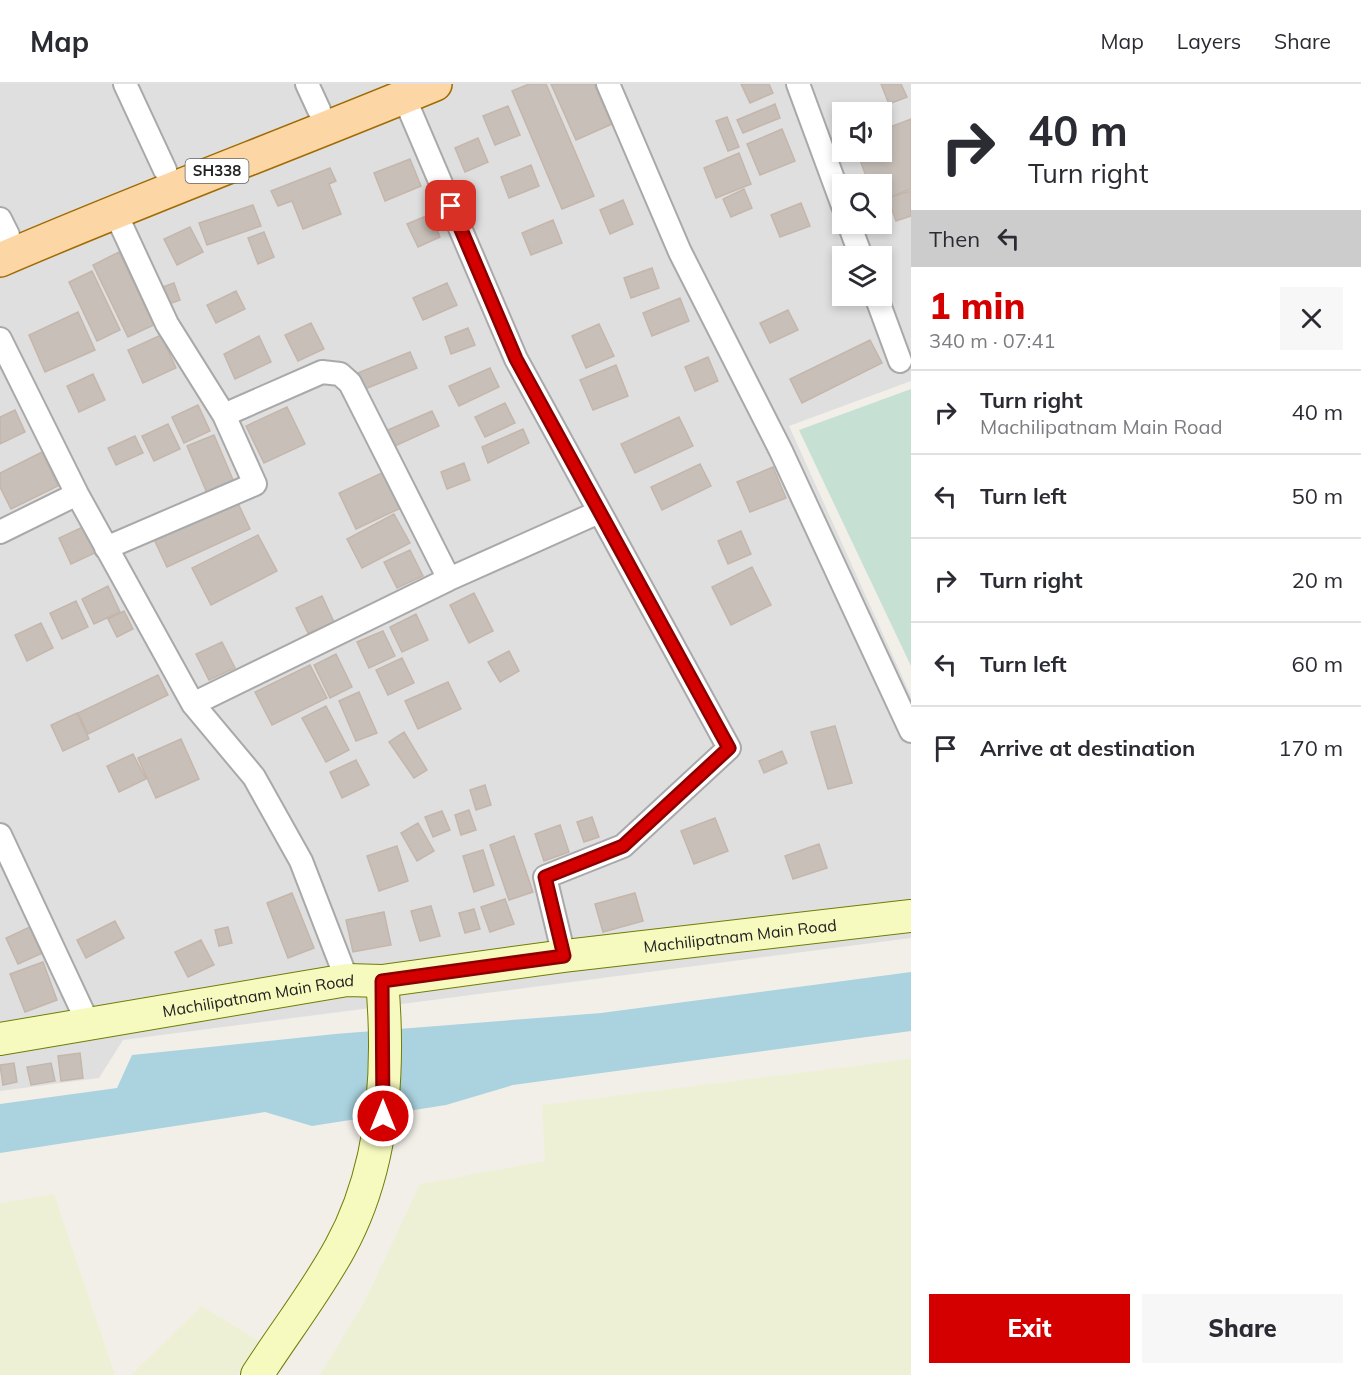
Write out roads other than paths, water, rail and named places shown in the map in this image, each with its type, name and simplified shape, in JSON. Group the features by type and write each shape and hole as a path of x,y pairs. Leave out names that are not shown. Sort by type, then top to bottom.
{"main road":[{"name":"SH338","path":"2,238 165,170 313,97 435,84"},
{"name":"SH338","path":"2,238 115,212 393,90"},
{"name":"Machilipatnam Main Road","path":"0,1039 347,980 383,992 564,956 911,916"},
{"path":"257,1375 341,1247 366,1184 383,1116 383,992"}],"street":[{"path":"125,84 165,170"},
{"path":"608,84 680,252 781,451 911,731"},
{"path":"798,84 832,176"},
{"path":"393,90 516,359 729,748 623,846 545,877 564,956"},
{"path":"106,548 255,484 224,415 167,324 115,212"},
{"path":"880,306 900,361"},
{"path":"0,339 76,494 193,704 254,777 302,861 347,980"},
{"path":"224,415 322,372 340,374 350,383 449,579"},
{"path":"0,532 76,494"},
{"path":"193,704 449,579 599,512"},
{"path":"0,836 88,1023"}],"water":[{"path":"911,972 911,1031 513,1085 446,1105 312,1126 265,1112 0,1153 0,1104 117,1088 132,1055 335,1034 601,1013"}]}
